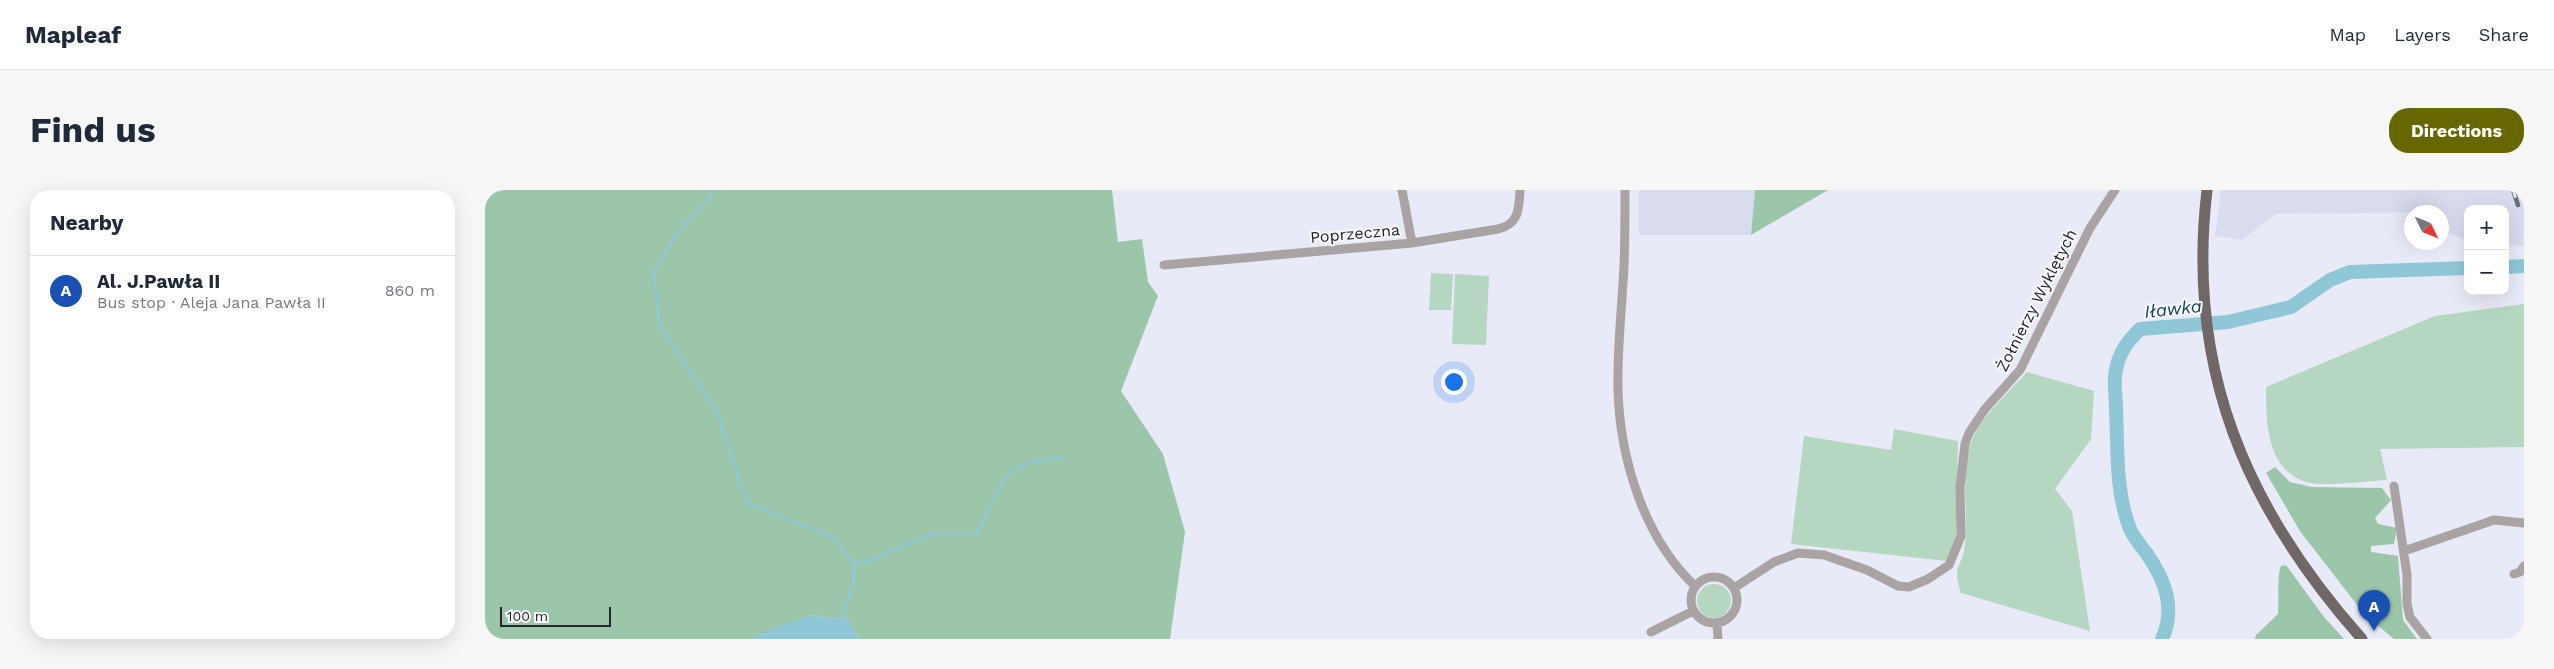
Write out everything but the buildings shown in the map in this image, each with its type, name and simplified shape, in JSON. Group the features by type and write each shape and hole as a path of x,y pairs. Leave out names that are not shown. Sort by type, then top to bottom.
{"main road":[{"path":"2207,190 2203,286 2211,360 2225,413 2245,467 2280,529 2344,619 2362,639"}],"street":[{"path":"1402,190 1412,242"},
{"name":"Poprzeczna","path":"1164,265 1412,242 1508,227 1517,217 1520,190"},
{"path":"1625,190 1624,265 1618,393 1626,452 1640,500 1658,538 1669,558 1695,586"},
{"name":"Żołnierzy Wyklętych","path":"1734,588 1774,562 1798,553 1824,555 1867,570 1898,586 1909,588 1928,579 1949,565 1961,536 1960,487 1965,444 1969,434 1985,409 2021,370 2090,228 2115,190"},
{"path":"2394,486 2404,551 2410,617 2427,639"},
{"path":"2404,551 2494,520 2524,523"},
{"path":"2514,574 2520,572 2524,566"},
{"path":"1714,576 1725,579 1734,588 1738,597 1737,608 1730,618 1717,623 1709,623 1699,618 1693,611 1691,598 1695,586 1703,580 1714,576"},
{"path":"1651,632 1693,611"},
{"path":"1717,623 1718,639"}],"shaded area":[{"path":"1639,190 1755,190 1751,235 1639,235"},
{"path":"2221,190 2524,190 2524,246 2509,245 2509,205 2464,205 2464,239 2449,233 2449,205 2404,205 2404,212 2276,214 2242,240 2215,236"}],"green space":[{"path":"485,190 1112,190 1118,242 1142,239 1148,282 1158,296 1121,391 1163,454 1185,532 1170,639 859,639 846,617 839,619 811,615 752,639 485,639"},
{"path":"1755,190 1828,190 1751,235"},
{"path":"1431,273 1453,274 1451,310 1429,310"},
{"path":"1455,274 1489,276 1486,345 1452,344"},
{"path":"2524,304 2524,447 2380,449 2387,480 2332,484 2303,481 2291,474 2275,454 2268,428 2266,387 2435,316"},
{"path":"2027,372 2094,391 2091,439 2055,489 2072,511 2090,631 1961,593 1958,584 1957,571 1965,545 1966,470 1972,441 1978,428 1989,413"},
{"path":"1894,429 1958,441 1956,543 1947,561 1791,544 1804,436 1891,450"},
{"path":"2275,467 2290,482 2312,487 2382,488 2391,500 2375,518 2378,524 2397,528 2394,544 2371,546 2371,552 2398,556 2403,620 2417,639 2394,639 2364,614 2300,531 2266,473"},
{"path":"2286,565 2324,617 2344,639 2255,639 2256,635 2278,614 2280,570 2281,566"},
{"path":"1714,584 1726,589 1731,601 1726,613 1714,618 1702,613 1697,601 1702,589"}],"water":[{"path":"811,615 839,619 846,617 859,639 751,639 759,634"}],"waterway":[{"path":"716,190 678,232 653,272 660,326 717,412 747,503 833,537 854,564"},
{"name":"Iławka","path":"2509,267 2524,266"},
{"name":"Iławka","path":"2162,639 2168,616 2167,595 2159,574 2130,529 2125,515 2120,485 2117,454 2115,379 2119,358 2132,338 2140,329 2228,322 2291,307 2330,280 2350,272 2464,268"},
{"path":"839,619 853,587 854,564 869,561 933,534 976,535 999,489 1010,473 1021,466 1033,462 1064,458"}],"railway":[{"path":"2513,190 2518,205"}],"place":[{"name":"Al. J.Pawła II","path":"2374,631"}]}
